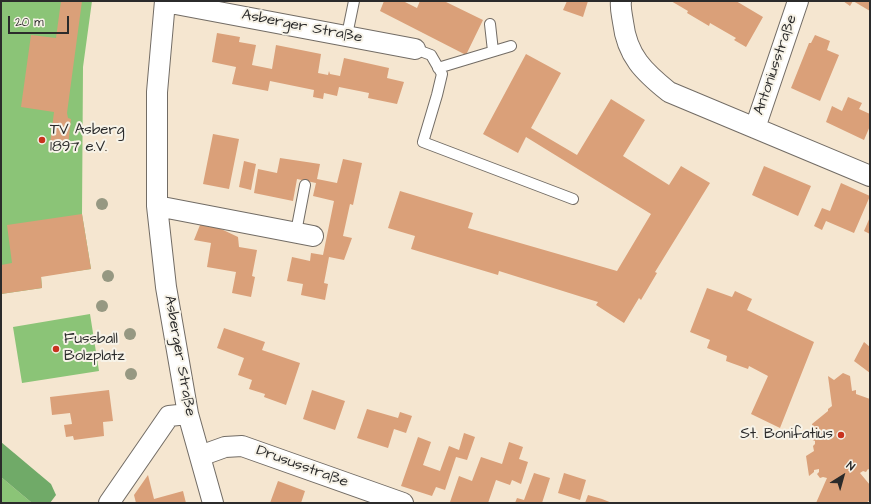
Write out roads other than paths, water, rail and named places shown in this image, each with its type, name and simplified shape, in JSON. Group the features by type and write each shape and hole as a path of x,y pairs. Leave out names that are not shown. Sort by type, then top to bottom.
{"street":[{"name":"Asberger Straße","path":"213,503 188,414 166,287 157,206 157,92 165,1 415,49"},
{"path":"621,1 624,35 633,57 649,76 669,92 870,176"},
{"name":"Antoniusstraße","path":"754,128 798,1"},
{"path":"157,206 305,234"},
{"path":"109,503 169,416 188,414"},
{"name":"Drususstraße","path":"200,456 225,448 242,446 403,503"}],"lane":[{"path":"347,35 354,1"},
{"path":"490,24 493,51"},
{"path":"438,68 511,46"},
{"path":"415,49 431,56 442,74 423,142 573,199"},
{"path":"305,185 305,234"}],"place":[{"name":"TV Asberg 1897 e.V.","path":"42,140"},
{"name":"Fussball Bolzplatz","path":"56,349"},
{"name":"St. Bonifatius","path":"841,435"}]}
